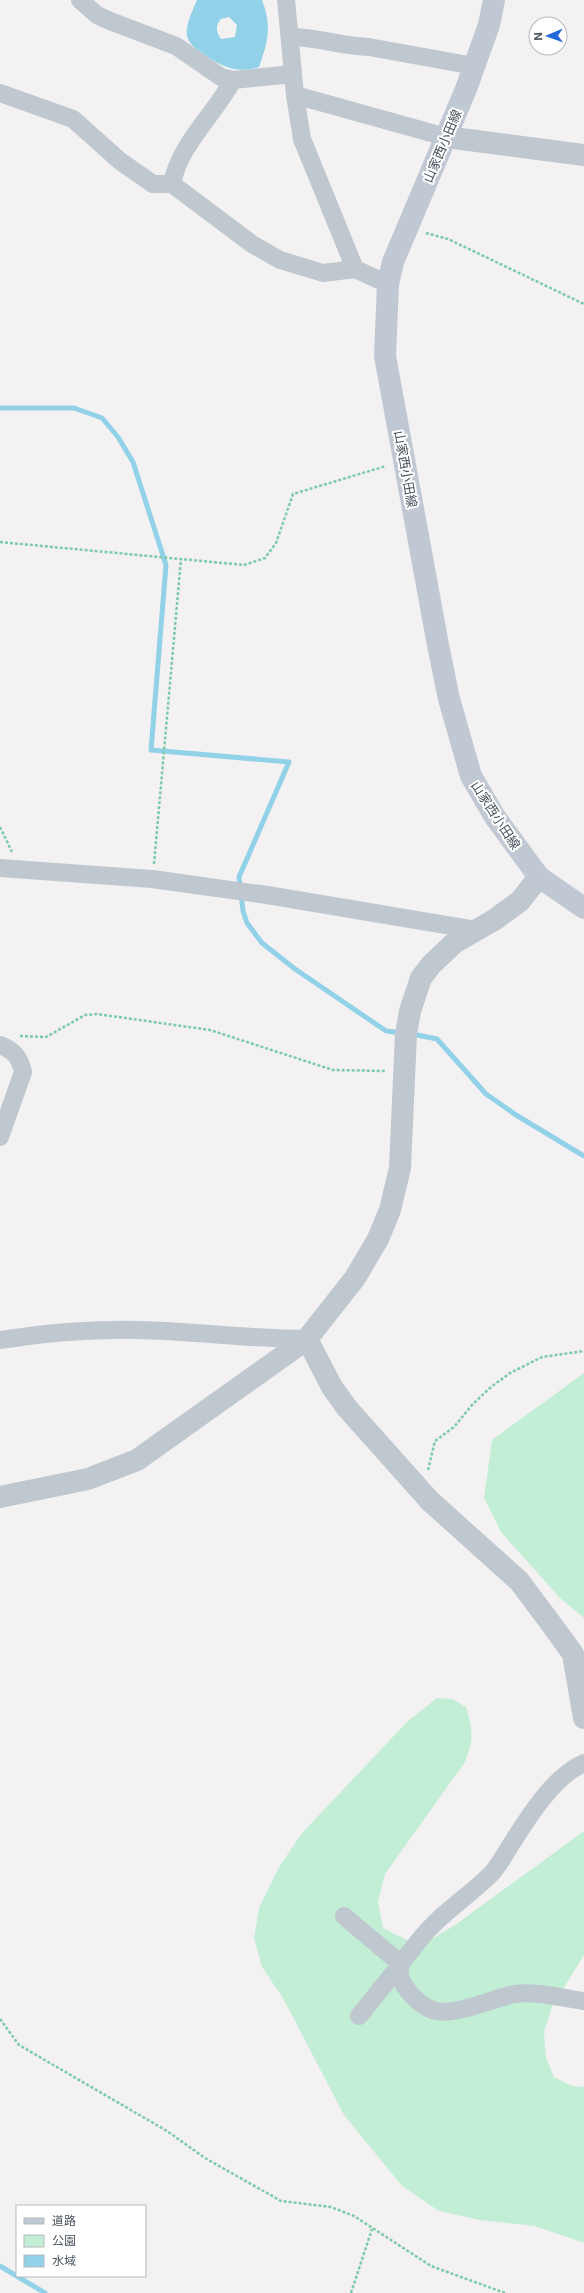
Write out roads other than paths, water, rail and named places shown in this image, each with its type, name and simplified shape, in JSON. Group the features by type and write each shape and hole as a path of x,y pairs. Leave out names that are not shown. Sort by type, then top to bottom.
{"main road":[{"name":"山家西小田線","path":"494,0 489,25 474,66 446,137 393,262 388,284 385,356 449,699 471,776 495,817 539,877 584,908"}],"street":[{"path":"80,0 97,15 122,27 176,46 221,77 232,80 293,74"},
{"path":"286,0 295,95 302,139 355,269"},
{"path":"290,37 308,37 474,66"},
{"path":"172,184 174,172 199,130 232,80"},
{"path":"0,93 73,119 120,161 153,184 172,184 252,244 280,260 323,273 355,269 388,284"},
{"path":"295,95 446,137 584,154"},
{"path":"7,868 152,880 267,895 476,930"},
{"path":"0,1497 88,1479 136,1460 307,1339 355,1278 378,1239 390,1210 400,1168 403,1068 410,1011 421,978 442,952 494,920 520,901 539,877"},
{"path":"0,1045 9,1048 16,1054 21,1062 23,1072 0,1137"},
{"path":"0,1340 90,1330 129,1330 274,1339 307,1339"},
{"path":"307,1339 332,1387 347,1408 422,1492 519,1581 573,1654 584,1718"},
{"path":"358,2016 401,1964 423,1934 440,1916 493,1872 533,1810 573,1768 584,1763"},
{"path":"344,1916 401,1964"},
{"path":"401,1964 400,1973 402,1983 418,2000 430,2009 440,2011 458,2009 516,1994 542,1994 584,2001"}],"water":[{"path":"197,0 262,0 267,18 268,34 265,50 259,67 243,70 221,65 192,46 187,36 188,22","holes":["229,17 237,25 235,37 221,39 217,29 221,19"]}],"waterway":[{"path":"0,408 74,408 102,418 118,437 133,462 166,565 151,750 289,762 239,877 243,911 247,923 262,943 295,969 386,1031 402,1033"},
{"path":"412,1034 437,1039 486,1094 516,1115 584,1156"},
{"path":"0,2266 16,2276"},
{"path":"18,2277 45,2293"}]}
